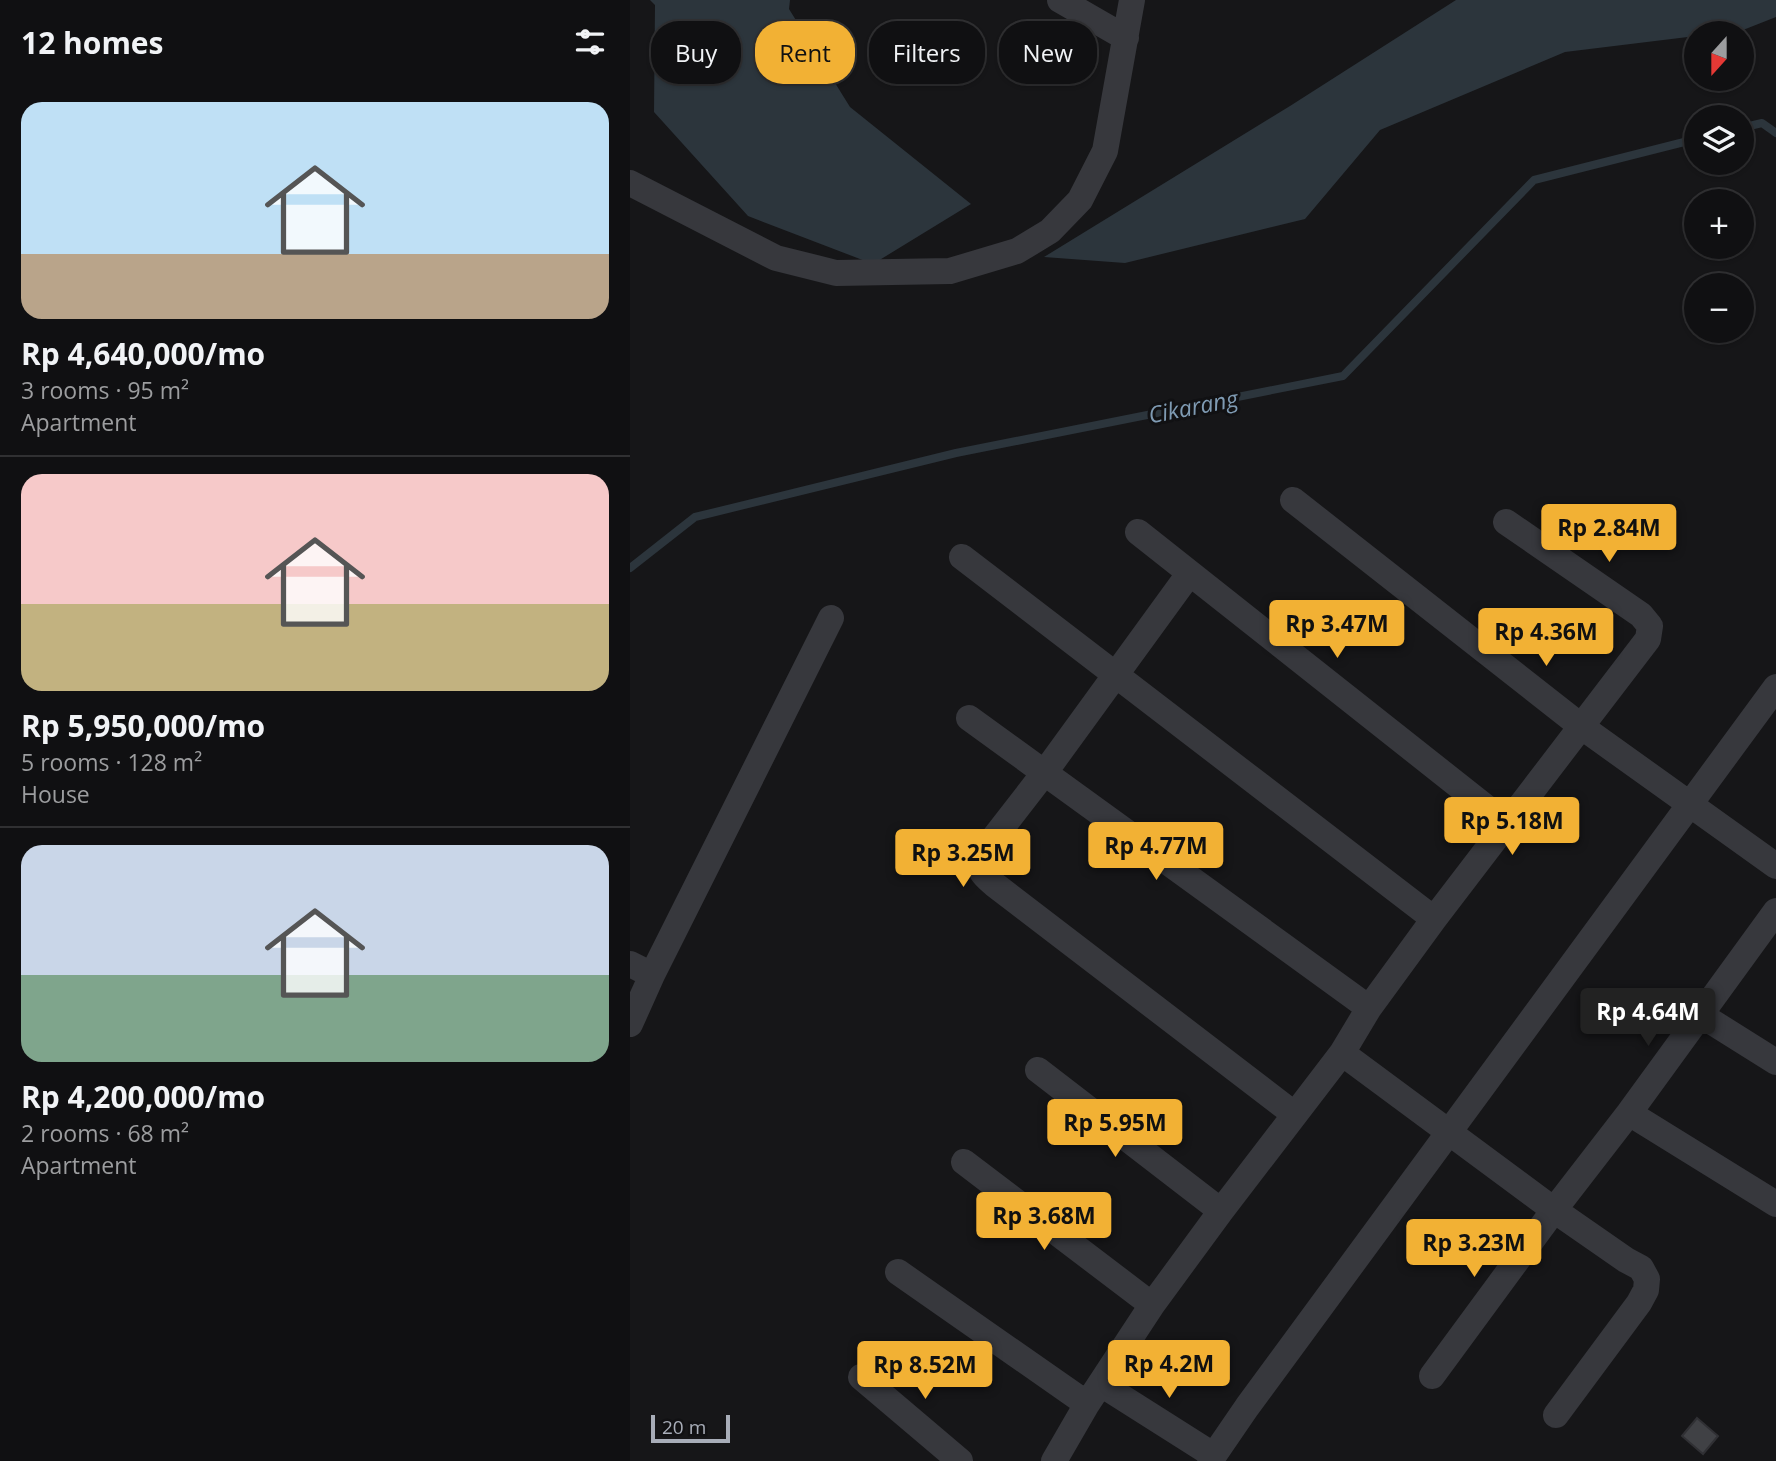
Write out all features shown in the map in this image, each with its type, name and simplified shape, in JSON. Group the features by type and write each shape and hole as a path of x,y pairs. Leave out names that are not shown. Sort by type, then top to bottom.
{"street":[{"path":"1060,0 1126,38"},
{"path":"630,184 776,258 835,273 950,271 1017,251 1050,231 1080,200 1105,151 1132,0"},
{"path":"1293,500 1582,727 1776,866"},
{"path":"1054,1461 1152,1305 1342,1053 1369,1008 1434,919 1648,639 1650,626 1641,615 1506,522"},
{"path":"1138,532 1507,824"},
{"path":"962,557 1434,919"},
{"path":"1189,573 983,853 979,864 981,874 1294,1114"},
{"path":"630,1024 641,970 831,618"},
{"path":"898,1272 1094,1394 1211,1458 1776,687"},
{"path":"969,718 1369,1008"},
{"path":"1432,1376 1774,917"},
{"path":"1701,1015 1776,1062"},
{"path":"1342,1053 1554,1210 1626,1260 1642,1268 1647,1279 1646,1290 1639,1303 1556,1415"},
{"path":"1038,1070 1221,1211"},
{"path":"1629,1113 1776,1204"},
{"path":"964,1162 1152,1305"},
{"path":"861,1377 960,1461"}],"shaded area":[{"path":"650,0 790,0 789,9 796,21 755,21 755,84 836,84 850,107 971,204 873,264 748,216 654,112 654,84 741,84 741,21 655,21 655,5"},
{"path":"1456,0 1776,0 1776,17 1754,26 1754,21 1684,21 1684,37 1565,52 1380,130 1305,219 1125,263 1044,257"}],"building":[{"path":"1697,1418 1718,1436 1703,1454 1682,1436"}],"waterway":[{"name":"Cikarang","path":"1754,125 1762,123 1776,133"},
{"name":"Cikarang","path":"630,568 695,517 956,453 1343,376 1534,180 1684,142"}]}
